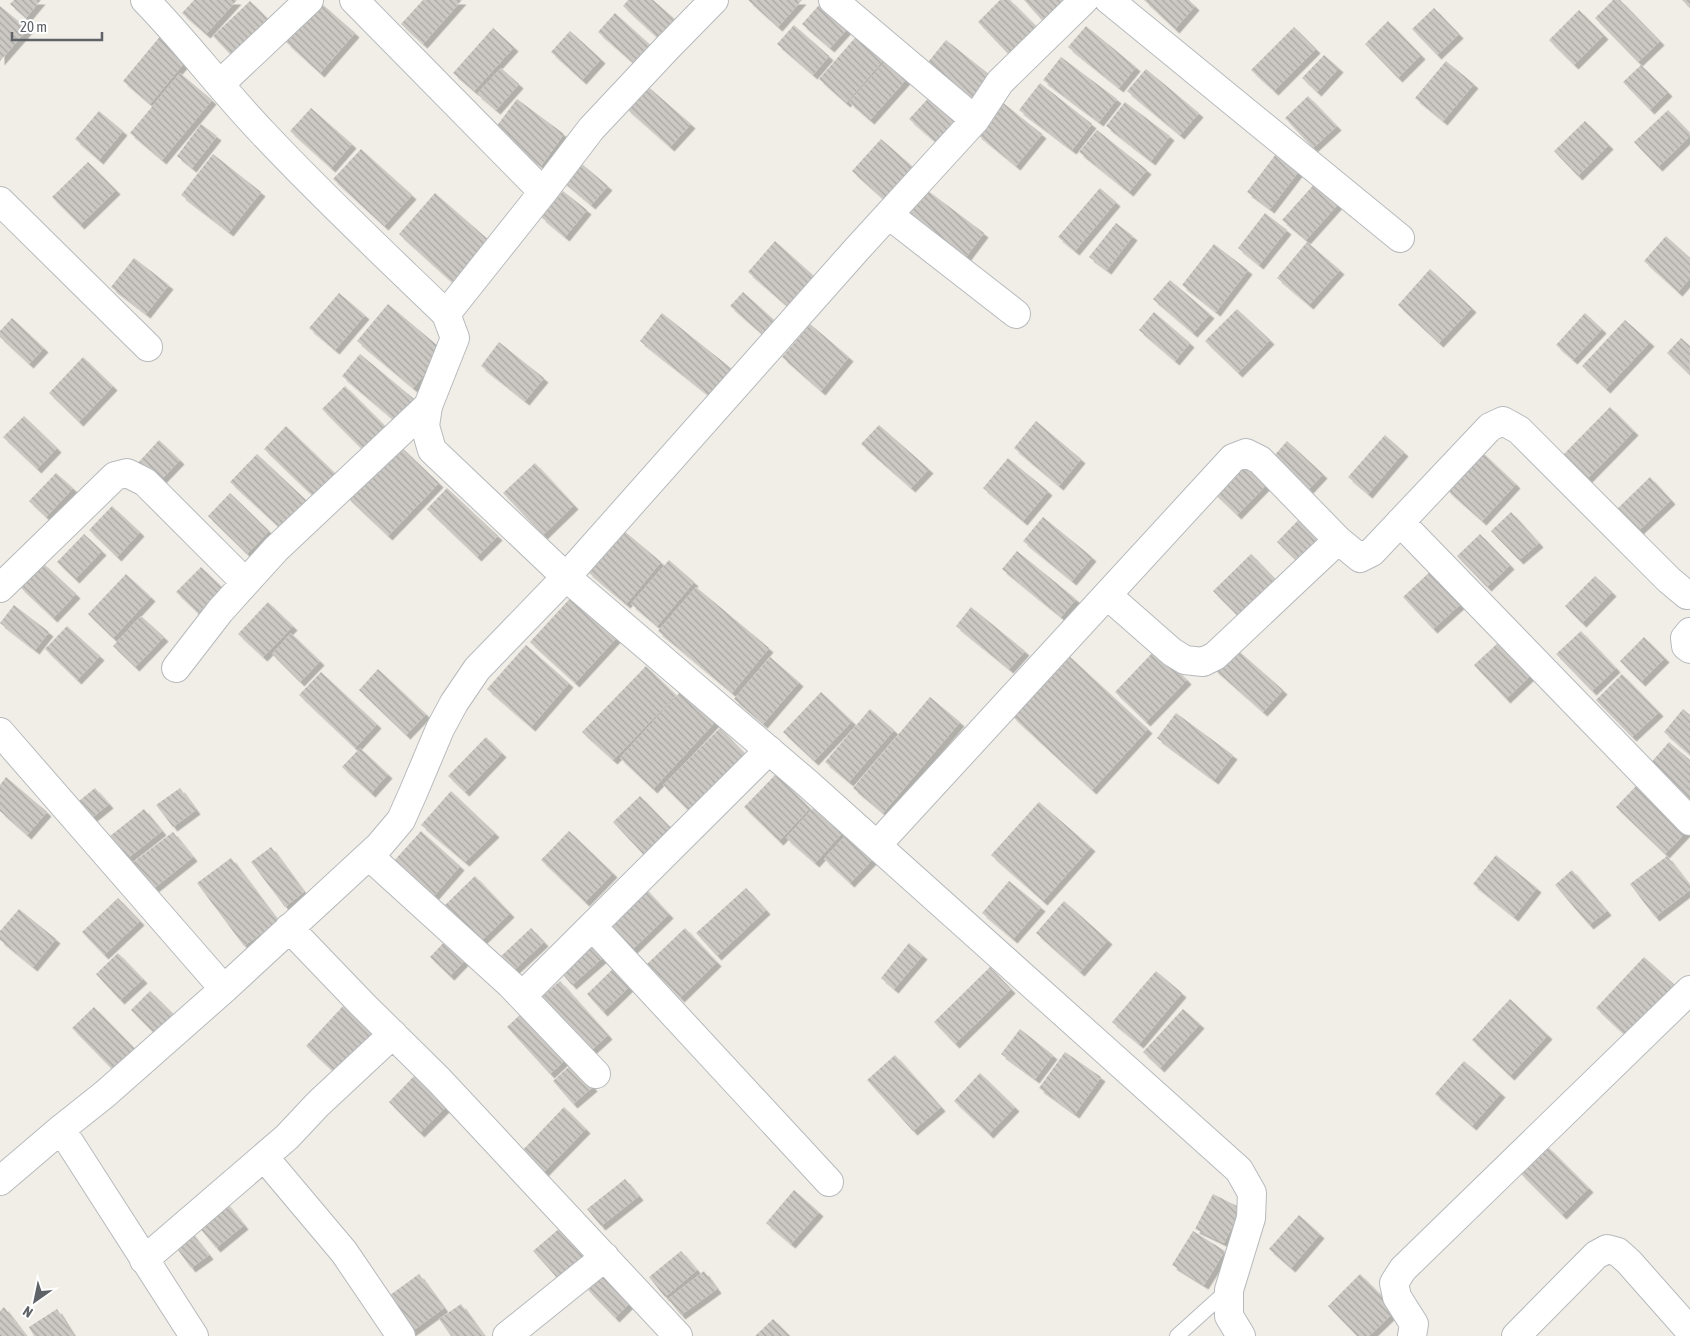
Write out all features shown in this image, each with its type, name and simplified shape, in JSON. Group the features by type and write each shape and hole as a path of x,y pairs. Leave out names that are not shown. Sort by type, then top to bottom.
{"street":[{"path":"144,0 170,26 261,131 305,177 446,314 455,338 428,406 425,426 432,450 566,576 877,845 1239,1170 1252,1193 1251,1218 1229,1290 1229,1316 1241,1336"},
{"path":"220,84 309,0"},
{"path":"354,0 543,192"},
{"path":"446,314 598,122 714,0"},
{"path":"833,0 975,120"},
{"path":"0,1181 105,1094 224,989 379,846 401,820 440,729 454,703 477,669 566,576 975,120 1000,82 1084,0"},
{"path":"1109,0 1400,238"},
{"path":"0,201 148,347"},
{"path":"889,215 1016,314"},
{"path":"176,668 245,582 276,549 428,406"},
{"path":"877,845 1233,458 1246,453 1260,460 1338,540 1360,558 1372,552 1490,427 1503,421 1519,430 1669,580 1689,595"},
{"path":"0,588 115,476 127,473 144,482 245,582"},
{"path":"1400,522 1690,821"},
{"path":"1107,595 1172,652 1185,660 1203,662 1215,656 1338,540"},
{"path":"1690,632 1685,638 1686,646 1690,649"},
{"path":"0,732 224,989"},
{"path":"522,996 769,750"},
{"path":"368,856 522,996 596,1074"},
{"path":"592,926 829,1182"},
{"path":"289,928 439,1080 678,1336"},
{"path":"1417,1332 1398,1297 1394,1283 1402,1269 1690,990"},
{"path":"144,1260 264,1157 393,1034"},
{"path":"61,1129 194,1336"},
{"path":"264,1157 344,1252 401,1336"},
{"path":"1516,1336 1596,1255 1607,1249 1618,1252 1629,1262 1688,1325"},
{"path":"507,1336 604,1257"}],"lane":[{"path":"1177,1336 1229,1290"}],"building":[{"path":"14,0 41,0 26,18 10,4"},
{"path":"194,0 237,0 206,34 182,13"},
{"path":"423,0 462,0 423,44 401,24"},
{"path":"628,0 653,0 677,21 660,40 623,6"},
{"path":"748,0 802,0 778,27"},
{"path":"1000,0 1010,0 1041,31 1013,59 978,22"},
{"path":"1024,0 1068,0 1049,28"},
{"path":"1144,0 1189,0 1195,6 1175,29"},
{"path":"1613,0 1620,0 1660,41 1638,62 1595,18"},
{"path":"1682,0 1690,0 1690,8"},
{"path":"250,1 272,23 235,59 213,36"},
{"path":"321,3 355,33 320,73 286,42"},
{"path":"820,4 848,28 830,48 802,24"},
{"path":"0,6 28,29 0,61"},
{"path":"1434,8 1459,34 1437,55 1412,29"},
{"path":"1579,10 1604,35 1574,65 1549,40"},
{"path":"615,13 656,50 639,68 598,32"},
{"path":"1388,21 1421,55 1398,78 1365,44"},
{"path":"794,25 829,56 813,75 777,44"},
{"path":"1086,26 1136,67 1119,88 1068,47"},
{"path":"1294,27 1316,49 1274,91 1251,70"},
{"path":"493,28 514,47 474,91 453,73"},
{"path":"570,31 601,59 582,80 551,52"},
{"path":"860,32 887,56 846,103 819,79"},
{"path":"162,34 189,57 150,104 123,81"},
{"path":"946,40 995,79 969,111 920,72"},
{"path":"891,55 912,73 870,120 849,102"},
{"path":"1324,55 1339,68 1317,92 1302,78"},
{"path":"1061,57 1117,99 1099,122 1043,80"},
{"path":"1446,61 1474,84 1443,121 1415,98"},
{"path":"1641,65 1668,92 1650,110 1623,82"},
{"path":"501,68 519,84 496,110 477,94"},
{"path":"1146,69 1199,113 1180,135 1127,91"},
{"path":"180,73 212,100 162,160 130,133"},
{"path":"1040,83 1092,124 1072,150 1019,110"},
{"path":"646,85 691,124 670,147 626,108"},
{"path":"935,91 964,117 939,145 909,119"},
{"path":"1308,96 1337,126 1313,148 1285,118"},
{"path":"517,99 564,134 541,166 493,131"},
{"path":"1002,102 1042,134 1016,166 977,134"},
{"path":"1125,102 1170,136 1151,161 1106,126"},
{"path":"311,108 352,144 331,168 290,131"},
{"path":"1668,110 1690,133 1690,136 1658,167 1634,142"},
{"path":"99,111 123,131 99,160 75,139"},
{"path":"1585,121 1609,145 1578,176 1554,151"},
{"path":"201,124 217,136 192,168 177,156"},
{"path":"1097,130 1147,170 1129,192 1079,152"},
{"path":"881,139 920,173 891,206 852,171"},
{"path":"361,149 412,195 384,226 333,179"},
{"path":"213,154 261,192 229,232 181,195"},
{"path":"1276,154 1299,171 1270,209 1247,192"},
{"path":"576,159 608,186 591,205 559,178"},
{"path":"88,162 116,190 80,225 52,197"},
{"path":"1317,181 1340,202 1306,240 1282,220"},
{"path":"1100,188 1116,202 1075,251 1058,237"},
{"path":"927,190 984,233 966,257 909,214"},
{"path":"563,191 587,210 565,237 541,217"},
{"path":"435,193 491,242 454,284 399,234"},
{"path":"1265,213 1287,230 1259,265 1238,248"},
{"path":"1116,223 1133,236 1107,270 1089,257"},
{"path":"1666,236 1690,258 1690,278 1678,292 1644,261"},
{"path":"775,241 815,277 788,307 748,272"},
{"path":"1307,242 1340,270 1309,305 1277,278"},
{"path":"1214,244 1248,270 1216,312 1182,285"},
{"path":"134,258 169,285 146,314 111,287"},
{"path":"1430,269 1472,308 1439,343 1398,305"},
{"path":"1170,280 1210,314 1193,333 1153,299"},
{"path":"743,292 781,326 769,340 730,306"},
{"path":"339,293 365,315 335,350 309,328"},
{"path":"388,304 444,351 413,388 357,341"},
{"path":"1237,309 1270,340 1238,373 1205,341"},
{"path":"1154,312 1190,343 1175,361 1139,330"},
{"path":"662,313 737,373 716,401 640,341"},
{"path":"1585,313 1602,329 1573,360 1556,345"},
{"path":"12,318 44,348 29,364 0,337 0,331"},
{"path":"1625,320 1650,342 1606,389 1582,366"},
{"path":"810,324 849,357 821,391 782,357"},
{"path":"1681,338 1690,346 1689,374 1667,353"},
{"path":"499,342 544,378 525,401 481,366"},
{"path":"360,354 419,403 401,426 342,376"},
{"path":"83,357 113,386 79,422 49,393"},
{"path":"345,386 392,433 369,456 322,409"},
{"path":"1610,407 1634,431 1586,480 1562,456"},
{"path":"24,416 57,448 37,469 3,437"},
{"path":"1036,421 1081,459 1059,486 1014,448"},
{"path":"879,425 929,469 911,488 861,444"},
{"path":"286,426 340,478 318,501 264,449"},
{"path":"1385,435 1404,452 1368,494 1348,477"},
{"path":"159,440 180,460 156,485 136,465"},
{"path":"1287,441 1323,474 1309,489 1273,457"},
{"path":"398,444 439,483 388,536 347,497"},
{"path":"1481,451 1516,484 1482,521 1446,489"},
{"path":"257,454 307,501 281,529 230,482"},
{"path":"1244,456 1270,481 1237,515 1212,491"},
{"path":"1008,458 1048,491 1023,521 983,488"},
{"path":"535,463 574,505 543,535 503,493"},
{"path":"56,473 73,488 46,517 29,501"},
{"path":"1650,477 1671,500 1638,531 1617,509"},
{"path":"447,488 498,536 477,557 427,509"},
{"path":"230,493 269,531 247,554 208,516"},
{"path":"112,506 140,532 117,557 89,530"},
{"path":"1511,512 1539,543 1519,560 1491,531"},
{"path":"1305,513 1333,539 1305,569 1277,542"},
{"path":"1043,517 1092,557 1072,581 1023,541"},
{"path":"623,530 661,562 626,604 588,572"},
{"path":"84,534 102,551 75,579 57,562"},
{"path":"1480,534 1510,565 1487,587 1457,556"},
{"path":"1017,551 1076,599 1061,617 1002,569"},
{"path":"1251,554 1284,588 1246,624 1213,591"},
{"path":"669,560 694,582 657,626 631,604"},
{"path":"43,563 76,594 53,618 20,587"},
{"path":"201,567 222,587 198,613 176,592"},
{"path":"1434,568 1464,601 1433,629 1403,597"},
{"path":"126,574 151,597 113,638 88,614"},
{"path":"1595,576 1612,592 1582,623 1565,606"},
{"path":"696,587 769,648 732,693 658,631"},
{"path":"576,592 621,633 575,683 530,642"},
{"path":"268,602 293,626 263,657 238,634"},
{"path":"14,605 49,632 35,650 0,623"},
{"path":"971,607 1025,651 1009,669 956,626"},
{"path":"141,616 164,637 135,667 113,646"},
{"path":"67,626 100,656 77,680 45,649"},
{"path":"1581,631 1616,668 1592,691 1556,654"},
{"path":"291,633 320,661 300,682 272,654"},
{"path":"1644,637 1665,658 1641,682 1620,661"},
{"path":"1501,640 1533,673 1506,699 1474,665"},
{"path":"526,645 569,683 531,727 487,689"},
{"path":"1233,646 1283,690 1263,712 1213,668"},
{"path":"1156,649 1187,680 1146,722 1115,692"},
{"path":"1068,655 1148,729 1092,790 1012,716"},
{"path":"770,657 799,682 763,724 734,699"},
{"path":"646,666 676,695 613,760 582,732"},
{"path":"378,669 426,714 406,735 359,690"},
{"path":"321,672 377,724 355,748 299,695"},
{"path":"1622,674 1659,712 1632,737 1596,700"},
{"path":"681,691 715,722 653,789 620,758"},
{"path":"821,692 852,721 814,761 783,732"},
{"path":"930,697 960,722 883,813 853,788"},
{"path":"870,709 894,730 849,782 825,762"},
{"path":"1683,709 1690,715 1690,755 1664,732"},
{"path":"1176,713 1233,755 1214,780 1157,738"},
{"path":"720,728 754,763 697,819 663,785"},
{"path":"486,737 502,753 465,792 448,776"},
{"path":"1669,742 1690,760 1690,802 1648,766"},
{"path":"360,748 388,774 371,793 342,767"},
{"path":"776,774 810,808 779,841 744,807"},
{"path":"6,777 47,812 27,835 0,811 0,785"},
{"path":"1637,785 1686,832 1665,854 1616,807"},
{"path":"95,788 109,804 88,821 74,805"},
{"path":"180,788 196,810 173,827 156,805"},
{"path":"451,791 495,833 465,862 421,825"},
{"path":"640,796 672,829 644,855 613,822"},
{"path":"1039,802 1091,847 1043,901 991,855"},
{"path":"815,806 843,832 815,863 786,838"},
{"path":"144,809 162,831 123,862 105,840"},
{"path":"421,831 460,866 433,897 393,862"},
{"path":"569,831 613,873 585,902 541,860"},
{"path":"173,832 193,857 148,893 127,867"},
{"path":"846,835 873,859 850,883 824,859"},
{"path":"271,847 304,892 285,907 251,862"},
{"path":"1496,855 1537,888 1514,917 1473,884"},
{"path":"1667,856 1690,886 1690,890 1655,917 1630,884"},
{"path":"231,858 278,921 244,946 197,883"},
{"path":"1572,870 1607,911 1589,925 1555,885"},
{"path":"475,876 510,913 481,941 445,905"},
{"path":"1009,881 1041,907 1013,939 982,913"},
{"path":"642,885 669,914 632,950 604,922"},
{"path":"746,888 766,910 717,956 696,933"},
{"path":"118,898 140,921 104,955 82,932"},
{"path":"1064,901 1108,940 1080,972 1036,933"},
{"path":"19,909 56,939 33,967 0,940 0,931"},
{"path":"531,928 544,942 512,972 499,958"},
{"path":"685,928 717,962 680,998 647,964"},
{"path":"450,936 470,955 450,976 430,957"},
{"path":"592,938 606,955 572,985 557,968"},
{"path":"909,943 923,955 894,989 881,978"},
{"path":"118,953 143,979 120,1000 96,974"},
{"path":"1644,957 1677,987 1629,1039 1596,1008"},
{"path":"616,966 633,983 603,1012 587,994"},
{"path":"990,967 1011,989 955,1044 934,1022"},
{"path":"1156,971 1182,993 1139,1044 1112,1022"},
{"path":"560,981 608,1035 585,1056 536,1002"},
{"path":"150,991 178,1019 159,1038 131,1010"},
{"path":"1510,999 1548,1035 1510,1076 1472,1040"},
{"path":"343,1006 373,1034 336,1074 306,1046"},
{"path":"94,1007 135,1049 113,1070 72,1028"},
{"path":"1183,1009 1200,1024 1160,1068 1143,1052"},
{"path":"524,1011 567,1058 550,1074 507,1027"},
{"path":"1020,1029 1053,1055 1035,1079 1001,1054"},
{"path":"1065,1052 1101,1077 1075,1114 1039,1088"},
{"path":"895,1055 941,1107 913,1131 867,1080"},
{"path":"1464,1061 1501,1093 1472,1126 1435,1094"},
{"path":"573,1063 593,1087 573,1104 553,1081"},
{"path":"980,1073 1015,1107 989,1134 954,1101"},
{"path":"416,1074 448,1105 420,1133 389,1102"},
{"path":"564,1107 586,1129 542,1174 520,1153"},
{"path":"1548,1147 1589,1188 1562,1215 1521,1174"},
{"path":"625,1179 639,1196 601,1226 587,1209"},
{"path":"794,1190 819,1212 791,1244 766,1223"},
{"path":"1213,1194 1241,1208 1224,1243 1195,1229"},
{"path":"223,1199 244,1225 216,1248 195,1222"},
{"path":"1299,1215 1320,1234 1291,1268 1269,1249"},
{"path":"567,1222 593,1252 560,1281 533,1251"},
{"path":"190,1231 209,1255 191,1268 173,1243"},
{"path":"1193,1231 1225,1251 1204,1285 1172,1265"},
{"path":"681,1251 697,1270 665,1297 649,1277"},
{"path":"607,1271 634,1299 615,1318 588,1290"},
{"path":"704,1271 717,1289 681,1315 668,1299"},
{"path":"419,1274 444,1308 411,1332 386,1298"},
{"path":"1360,1274 1396,1310 1369,1336 1357,1336 1328,1306"},
{"path":"461,1304 484,1336 451,1336 439,1319"},
{"path":"4,1307 26,1336 0,1336 0,1311"},
{"path":"57,1309 74,1336 34,1336 29,1327"},
{"path":"773,1319 790,1336 755,1336"}]}
